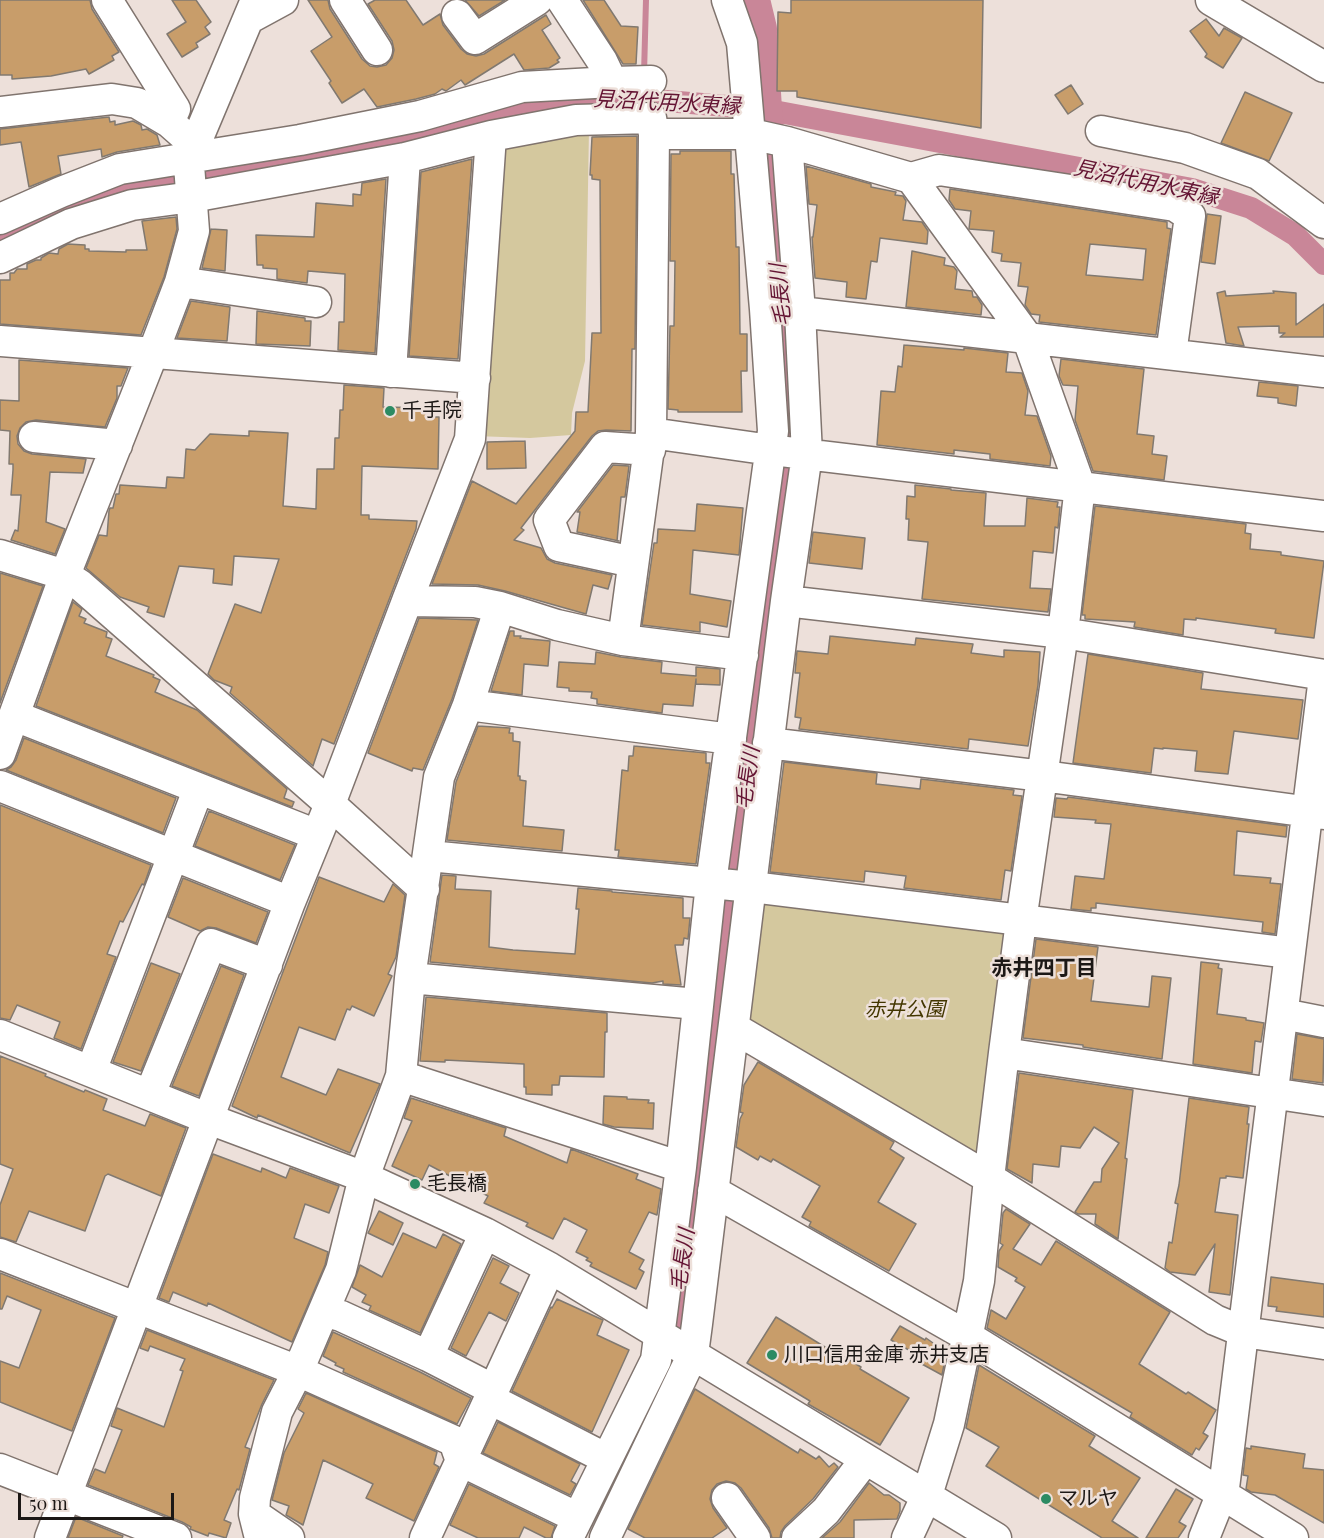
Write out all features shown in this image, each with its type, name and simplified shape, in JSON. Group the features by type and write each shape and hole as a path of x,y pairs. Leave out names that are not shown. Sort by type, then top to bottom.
{"street":[{"path":"107,0 175,109 169,122"},
{"path":"0,754 65,575 180,282 194,231 191,156 252,9 283,0"},
{"path":"345,0 376,50"},
{"path":"457,15 475,39 537,0"},
{"path":"562,0 602,61 612,82"},
{"path":"676,1345 681,1167 697,1004 711,883 773,431 766,320 742,43 727,0"},
{"path":"1211,0 1324,67"},
{"path":"0,219 120,169 300,140 420,117 522,87 651,81"},
{"path":"0,112 112,99 137,103 169,122 191,156"},
{"path":"0,258 71,224 132,205 192,197 405,158 491,135 576,120 651,118 654,134 650,441 623,640"},
{"path":"1101,131 1185,148 1258,174 1324,223"},
{"path":"654,134 750,134 787,142 911,178 939,170 1175,206 1190,216 1171,354"},
{"path":"50,1538 290,902 470,439 491,135"},
{"path":"605,1538 676,1345 713,1191 786,601 807,454 800,312 787,142"},
{"path":"391,372 405,158"},
{"path":"907,1538 927,1495 949,1424 979,1281 1004,1053 1063,633 1080,486 1027,337 911,178"},
{"path":"180,282 316,302"},
{"path":"800,312 1324,372"},
{"path":"0,341 475,378"},
{"path":"34,436 117,444"},
{"path":"633,562 560,546 549,520 604,447 650,441 807,454 1324,516"},
{"path":"0,555 65,575 80,585 424,889"},
{"path":"407,601 475,602 500,607 557,625 623,640 743,655"},
{"path":"786,601 1063,633 1324,676 1316,813 1290,953 1222,1493 1204,1538"},
{"path":"289,1538 257,1526 255,1497 277,1412 298,1371 341,1270 364,1177 401,1076 410,978 439,777 468,705 500,607"},
{"path":"468,705 731,739"},
{"path":"15,716 317,835"},
{"path":"768,744 1043,776 1316,813"},
{"path":"0,786 290,902"},
{"path":"91,1071 198,789"},
{"path":"429,856 752,887 1290,953"},
{"path":"150,1094 211,944 267,965"},
{"path":"410,978 697,1004"},
{"path":"1282,1014 1324,1022"},
{"path":"734,1028 989,1178 1215,1320 1244,1332 1324,1344"},
{"path":"0,1035 209,1119 364,1177 485,1233 550,1268 996,1538"},
{"path":"1004,1053 1324,1101"},
{"path":"401,1076 681,1167"},
{"path":"713,1191 968,1336 1293,1538"},
{"path":"428,1356 485,1233"},
{"path":"0,1254 298,1371 454,1442 461,1461 573,1528 656,1360 676,1345"},
{"path":"430,1536 461,1461 550,1268"},
{"path":"324,1311 341,1316 428,1356 607,1459"},
{"path":"797,1538 828,1524 865,1460"},
{"path":"0,1469 176,1538"},
{"path":"727,1497 755,1538"}],"green space":[{"path":"589,129 585,361 572,413 571,435 530,438 475,436 499,145"},
{"name":"赤井公園","path":"770,899 1002,929 1010,939 984,1149 967,1156 751,1027 745,1012 758,908"}],"building":[{"path":"0,0 90,0 92,9 119,52 112,56 114,60 89,74 86,69 51,76 12,79 12,75 0,75"},
{"path":"172,0 196,0 211,22 205,27 210,34 196,43 198,47 182,57 167,34 186,22"},
{"path":"308,0 328,0 330,9 362,59 370,66 386,65 392,58 394,50 392,41 368,4 375,0 406,0 423,25 440,14 443,25 461,49 467,54 476,56 484,54 546,15 551,24 542,30 560,58 557,60 559,62 549,68 524,70 514,54 465,85 461,80 446,91 442,89 435,94 377,107 364,89 342,103 329,83 331,81 311,51 332,37"},
{"path":"465,0 505,0 479,16"},
{"path":"583,0 604,0 621,26 638,27 636,64 623,64"},
{"path":"791,0 983,0 981,128 797,97 797,91 777,91 778,12 791,13"},
{"path":"1206,19 1219,36 1224,28 1242,38 1223,68 1205,57 1207,54 1190,31"},
{"path":"1071,85 1083,104 1068,114 1055,95"},
{"path":"1245,92 1292,113 1269,161 1221,143"},
{"path":"109,117 110,122 115,121 115,125 133,121 141,125 142,130 147,129 157,135 160,145 117,152 102,157 101,149 58,156 61,174 29,187 21,142 0,145 0,129"},
{"path":"637,136 635,349 632,349 631,431 598,431 592,436 521,528 524,530 514,540 541,548 547,559 555,563 612,575 608,589 593,585 586,614 478,585 432,584 472,481 516,504 575,431 576,412 588,412 592,333 601,333 600,180 592,179 590,175 592,137"},
{"path":"680,151 731,151 736,247 739,247 740,334 747,334 747,371 741,371 742,412 678,412 678,410 668,409 670,326 674,326 675,261 670,261 671,154 680,154"},
{"path":"472,159 458,359 409,356 421,172"},
{"path":"806,166 871,184 871,187 896,192 895,195 903,196 906,201 903,220 922,222 928,231 927,244 880,238 877,262 871,261 866,299 846,297 847,282 815,278 812,237 817,205 809,204"},
{"path":"386,179 375,353 338,350 339,322 344,322 345,274 308,271 307,283 277,279 277,269 257,265 256,235 314,237 316,203 353,206 353,194 361,195 362,183"},
{"path":"950,189 1167,222 1167,228 1171,229 1156,335 1039,322 1040,315 1031,314 1025,305 1028,287 1018,286 1021,263 1001,261 1002,254 992,252 994,231 969,229 971,211 955,209 949,200","holes":["1090,244 1146,249 1143,280 1086,275"]},
{"path":"1207,214 1221,216 1215,264 1201,262"},
{"path":"176,217 177,229 164,277 141,335 0,324 0,280 10,280 10,273 14,273 17,269 27,269 27,264 41,260 49,253 58,254 59,249 68,244 85,245 85,249 89,251 147,250 142,221"},
{"path":"211,229 227,230 225,271 202,268"},
{"path":"912,251 945,258 944,265 954,267 957,271 955,289 972,291 973,297 977,297 982,305 981,315 906,307"},
{"path":"1225,291 1226,296 1274,293 1273,291 1296,293 1296,325 1324,304 1324,337 1280,337 1285,333 1279,333 1279,326 1238,327 1244,346 1226,343 1217,293"},
{"path":"191,301 230,307 227,341 177,338"},
{"path":"257,311 305,318 305,321 311,321 310,346 256,344"},
{"path":"904,345 1008,353 1006,372 1022,373 1028,391 1025,415 1037,416 1051,456 1050,466 990,459 990,454 954,450 954,454 877,445 881,391 895,392 898,366 902,367"},
{"path":"1061,359 1144,369 1137,434 1154,436 1152,454 1167,456 1164,480 1093,471 1075,420 1078,386 1063,385 1059,376"},
{"path":"19,360 128,368 121,386 117,386 117,398 105,427 36,420 26,422 20,428 17,436 18,444 24,451 32,454 86,459 83,473 50,472 46,522 65,529 55,554 11,540 15,530 18,531 21,495 11,495 13,464 9,464 10,431 0,430 0,400 19,401"},
{"path":"1259,382 1298,386 1296,406 1278,403 1278,398 1257,396"},
{"path":"344,385 384,388 383,407 429,408 428,417 439,417 438,469 362,466 361,515 369,515 369,519 417,521 416,529 334,744 322,739 313,766 230,693 232,687 214,680 208,674 235,604 261,613 279,559 234,556 232,585 213,583 214,569 179,566 164,617 147,612 149,607 120,597 86,568 99,535 107,536 109,511 113,508 116,494 119,494 120,485 166,488 167,477 184,478 186,449 195,450 210,434 249,436 249,431 288,433 283,506 316,509 317,469 334,469 335,438 339,438"},
{"path":"525,441 526,468 487,469 487,442"},
{"path":"613,465 629,466 625,497 621,497 617,541 577,532 580,512 577,512"},
{"path":"915,485 986,493 984,526 1025,526 1027,498 1058,502 1057,507 1060,507 1058,528 1055,527 1053,553 1033,551 1030,588 1051,589 1048,612 922,599 928,542 908,540 909,519 906,519 907,496 915,497"},
{"path":"697,504 743,508 739,555 693,550 690,594 731,601 727,627 700,622 700,632 642,625 658,529 695,531"},
{"path":"1095,506 1246,524 1245,533 1251,534 1250,549 1281,552 1281,555 1324,561 1314,638 1275,633 1276,629 1196,618 1196,620 1184,619 1183,635 1134,627 1135,622 1085,619 1085,615 1082,615"},
{"path":"813,532 865,538 862,569 809,563"},
{"path":"0,573 43,586 0,703"},
{"path":"73,602 82,609 79,616 86,619 84,623 107,632 106,637 112,639 106,656 154,675 153,677 160,680 155,692 197,710 287,789 284,798 294,802 292,807 36,706"},
{"path":"419,618 478,620 452,699 423,770 413,768 412,771 368,753"},
{"path":"510,631 514,631 514,636 521,636 520,638 550,641 548,666 524,664 522,695 491,691"},
{"path":"830,636 915,645 916,638 973,644 971,653 1004,657 1004,650 1040,652 1038,685 1028,746 969,739 968,749 799,729 801,718 795,717 800,673 795,673 797,651 828,654"},
{"path":"596,652 662,662 661,673 696,676 696,667 720,669 720,685 696,684 696,679 693,706 663,704 662,713 597,704 597,699 591,698 592,692 569,691 569,688 557,687 559,662 595,664"},
{"path":"1088,654 1203,673 1201,689 1303,700 1298,739 1234,731 1228,774 1195,771 1197,751 1163,748 1154,748 1151,773 1073,763"},
{"path":"478,726 510,728 509,733 513,733 513,741 520,742 518,776 520,780 526,781 523,826 564,830 562,851 447,840 456,782"},
{"path":"24,738 176,798 163,833 6,770 16,760"},
{"path":"634,746 706,753 706,763 710,763 696,864 618,857 619,850 615,850 622,770 628,771 629,756 633,756"},
{"path":"784,762 877,773 876,784 920,789 921,779 1014,790 1013,795 1022,796 1011,871 1005,870 1001,900 904,888 906,876 865,871 864,882 770,872"},
{"path":"1068,797 1287,826 1286,837 1237,831 1234,875 1271,878 1270,883 1281,884 1275,934 1262,932 1263,922 1096,903 1096,908 1091,908 1091,911 1071,909 1075,876 1104,879 1111,824 1095,823 1096,820 1054,817 1056,798 1067,799"},
{"path":"0,805 151,865 144,885 142,884 123,922 120,921 107,954 116,957 81,1049 54,1038 60,1022 17,1005 10,1020 0,1018"},
{"path":"209,811 295,845 280,880 195,846"},
{"path":"442,875 456,876 455,889 491,891 489,947 513,950 575,954 579,909 576,909 578,888 683,898 683,918 690,918 688,939 684,938 683,945 675,945 681,985 663,984 663,981 652,983 430,962"},
{"path":"319,877 384,902 393,884 405,895 396,957 388,974 392,976 374,1016 352,1006 350,1010 347,1009 335,1040 299,1027 281,1077 326,1095 338,1069 380,1084 350,1153 258,1115 257,1118 232,1106"},
{"path":"183,878 268,912 256,943 216,928 208,927 200,931 168,917"},
{"path":"1036,939 1098,947 1091,1001 1149,1007 1152,976 1171,978 1162,1059 1083,1047 1083,1045 1023,1038"},
{"path":"1201,962 1219,964 1218,968 1222,969 1217,1014 1264,1023 1261,1042 1255,1041 1252,1073 1193,1064"},
{"path":"151,963 180,974 141,1071 113,1062"},
{"path":"221,966 244,975 199,1096 172,1086"},
{"path":"426,997 607,1013 604,1077 560,1076 559,1085 552,1085 552,1095 526,1094 524,1064 420,1061"},
{"path":"1297,1034 1324,1039 1323,1083 1292,1079"},
{"path":"0,1056 84,1092 85,1090 107,1099 103,1110 145,1126 150,1114 186,1128 161,1196 108,1174 105,1176 85,1231 29,1211 16,1242 0,1237 0,1205 13,1169 0,1164"},
{"path":"758,1062 894,1142 890,1149 904,1158 878,1202 916,1224 889,1271 809,1226 811,1222 802,1217 820,1186 773,1159 771,1162 760,1156 758,1160 736,1147 743,1113 740,1112 744,1085"},
{"path":"1019,1073 1133,1090 1118,1239 1095,1224 1096,1214 1075,1212 1094,1182 1101,1182 1102,1169 1119,1143 1094,1127 1080,1148 1061,1146 1059,1167 1033,1164 1032,1183 1007,1169"},
{"path":"604,1096 649,1100 648,1103 654,1103 653,1129 614,1127 603,1124"},
{"path":"411,1098 506,1128 504,1136 567,1163 571,1149 638,1174 636,1179 661,1189 657,1215 649,1212 629,1252 644,1260 639,1269 644,1272 636,1289 590,1266 592,1263 586,1260 588,1258 576,1252 587,1230 564,1218 553,1239 526,1226 528,1223 484,1203 488,1196 429,1165 422,1180 392,1166 412,1121 404,1118"},
{"path":"1189,1098 1249,1107 1243,1178 1226,1176 1226,1178 1220,1178 1215,1212 1238,1215 1230,1295 1209,1292 1215,1244 1195,1275 1170,1272 1165,1268 1169,1242 1172,1243 1178,1204 1175,1203"},
{"path":"213,1154 261,1172 262,1168 286,1178 290,1168 339,1186 329,1213 305,1204 294,1238 328,1252 325,1265 292,1342 208,1303 207,1306 173,1292 169,1302 159,1298"},
{"path":"1006,1209 1030,1224 1013,1249 1041,1265 1056,1241 1170,1312 1139,1364 1216,1410 1203,1433 1208,1436 1199,1450 1196,1448 1192,1455 1130,1417 1132,1413 987,1328 991,1310 1006,1319 1025,1287 1015,1281 1017,1278 998,1267 999,1251 1003,1245 1000,1243 1003,1213"},
{"path":"379,1211 403,1223 393,1245 368,1233"},
{"path":"403,1233 436,1248 443,1234 461,1244 420,1333 369,1310 371,1306 362,1302 366,1295 352,1287 360,1265 382,1277"},
{"path":"493,1258 509,1266 500,1283 519,1293 506,1321 489,1312 466,1356 451,1348"},
{"path":"0,1273 115,1318 72,1431 0,1402 0,1361 19,1368 41,1310 7,1296 0,1309"},
{"path":"1271,1277 1324,1284 1324,1317 1276,1311 1277,1307 1268,1306"},
{"path":"557,1299 603,1320 597,1335 629,1350 592,1432 512,1391 551,1307"},
{"path":"776,1317 909,1398 880,1445 808,1404 810,1401 747,1363"},
{"path":"900,1326 925,1340 926,1338 940,1348 938,1351 946,1355 942,1375 920,1363 922,1359 916,1354 891,1340"},
{"path":"147,1330 274,1380 245,1447 250,1449 239,1490 237,1489 224,1520 231,1523 226,1538 209,1533 208,1536 190,1529 191,1527 182,1522 88,1485 95,1469 105,1473 122,1430 111,1426 117,1408 164,1427 185,1359 150,1346 148,1351 140,1348"},
{"path":"333,1332 471,1398 457,1424 343,1372 344,1369 323,1356"},
{"path":"979,1365 1095,1436 1089,1446 1140,1478 1112,1521 1138,1538 1102,1538 986,1466 999,1447 966,1428"},
{"path":"695,1389 798,1453 800,1449 816,1459 819,1456 829,1467 834,1463 838,1467 813,1499 785,1526 780,1538 772,1538 769,1528 741,1488 735,1483 726,1481 717,1484 712,1490 710,1499 713,1508 727,1528 712,1538 645,1538 628,1529"},
{"path":"306,1393 437,1452 434,1464 439,1467 414,1521 366,1498 373,1484 323,1460 303,1525 286,1515 289,1506 272,1500 284,1453 304,1413 298,1409"},
{"path":"498,1422 580,1464 571,1481 576,1484 570,1495 483,1453"},
{"path":"1251,1446 1305,1454 1303,1468 1324,1470 1324,1523 1275,1495 1251,1492 1246,1489 1248,1476 1243,1475 1246,1448 1251,1449"},
{"path":"869,1483 884,1495 889,1495 900,1503 897,1519 854,1520 854,1538 822,1538 840,1522"},
{"path":"469,1484 555,1526 551,1538 546,1538 524,1527 519,1538 478,1538 450,1525"},
{"path":"1176,1489 1193,1499 1179,1522 1186,1526 1178,1538 1146,1538"},
{"path":"76,1517 123,1536 122,1538 68,1538"}],"waterway":[{"path":"644,74 646,0"},
{"name":"毛長川","path":"608,1502 669,1368 731,886 780,543 787,434 787,369 763,109 758,29 751,0"},
{"name":"見沼代用水東縁","path":"0,240 95,201 141,186 328,157 404,141 567,98 618,97 763,109 1192,189 1251,208 1295,235 1324,264"}],"place":[{"name":"千手院","path":"390,411"},
{"name":"毛長橋","path":"415,1184"},
{"name":"川口信用金庫 赤井支店","path":"772,1355"},
{"name":"マルヤ","path":"1046,1499"}],"district":[{"name":"赤井四丁目","path":"1044,968"}]}
